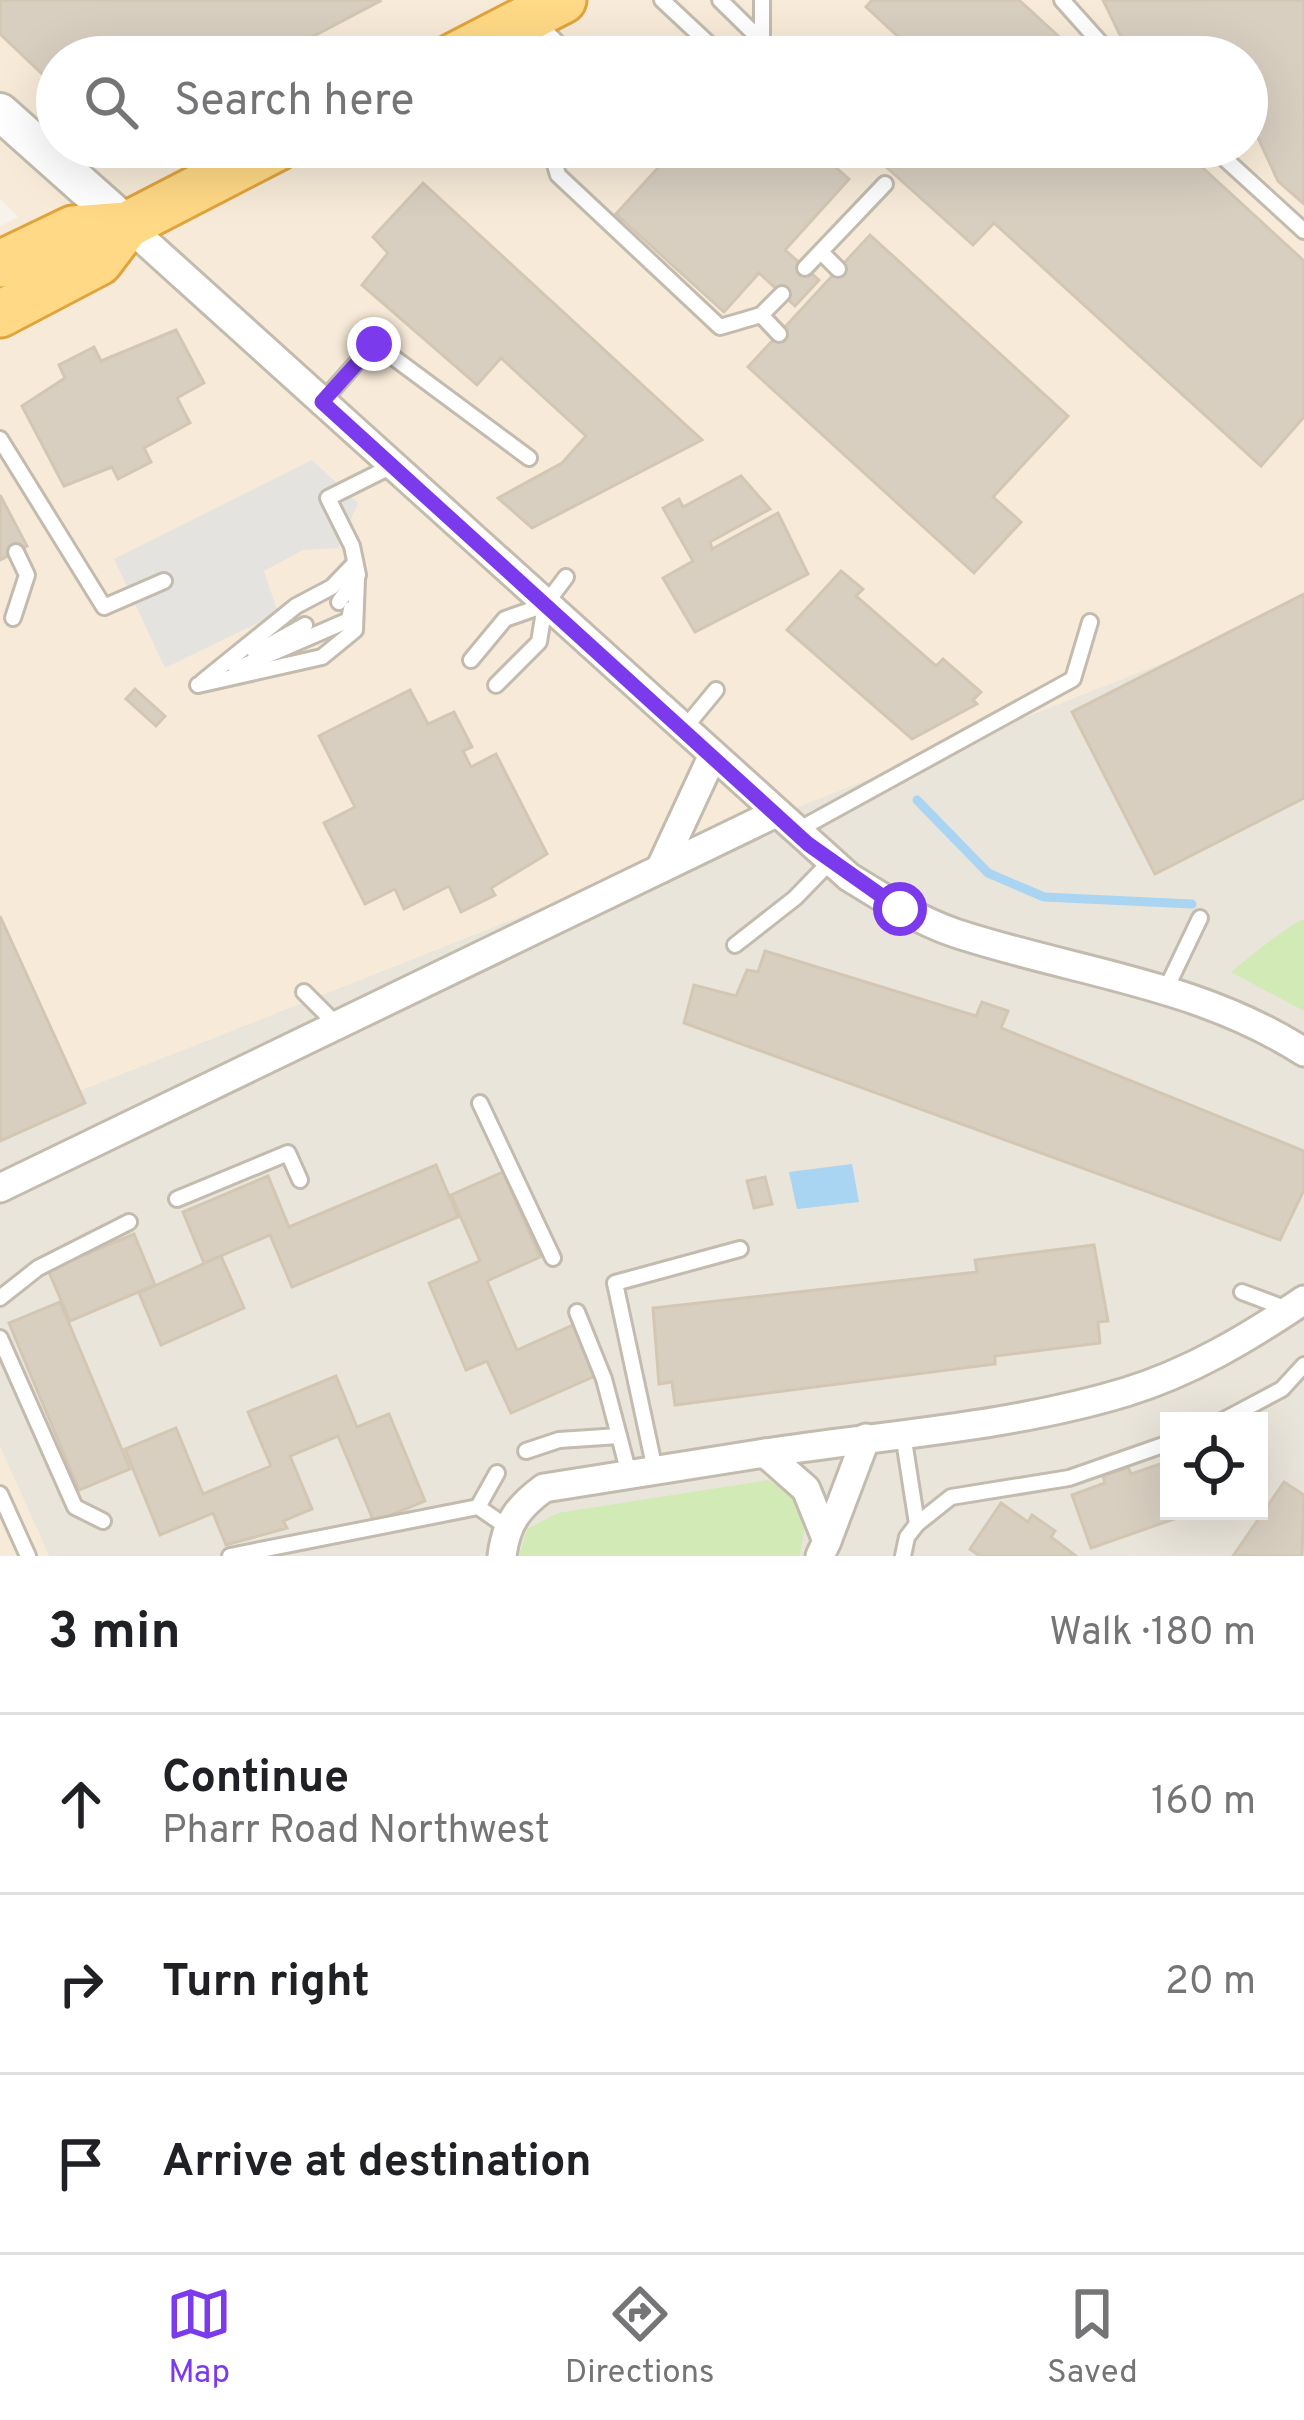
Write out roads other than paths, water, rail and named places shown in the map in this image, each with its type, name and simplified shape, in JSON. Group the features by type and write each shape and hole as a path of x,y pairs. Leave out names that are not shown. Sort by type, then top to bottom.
{"highway":[{"path":"512,36 545,24"},
{"path":"0,264 73,229 127,225 237,168"},
{"path":"0,314 99,262 127,225"}],"street":[{"path":"0,112 36,144"},
{"path":"63,168 830,862 900,909 954,933 1166,989 1241,1018 1304,1052"},
{"path":"660,868 712,757"},
{"path":"0,1188 660,868 784,823"},
{"path":"502,1556 507,1527 521,1504 544,1488 1069,1406 1127,1392 1193,1366 1297,1305"},
{"path":"824,1549 866,1438"},
{"path":"765,1453 806,1489 824,1549"}],"lane":[{"path":"662,0 701,36"},
{"path":"720,0 757,36"},
{"path":"762,0 762,36"},
{"path":"1063,0 1095,36"},
{"path":"556,168 558,175 720,328 760,315 782,294"},
{"path":"1235,168 1304,231"},
{"path":"805,268 885,184"},
{"path":"821,252 838,269"},
{"path":"760,315 778,334"},
{"path":"322,402 374,344 529,458"},
{"path":"0,439 104,607 164,581"},
{"path":"198,686 349,620 357,572 328,498 392,466"},
{"path":"13,618 27,574 16,552"},
{"path":"339,602 357,572"},
{"path":"198,686 296,606 357,572"},
{"path":"496,685 539,642 544,605 566,577"},
{"path":"471,660 505,619 544,605"},
{"path":"784,823 1072,679 1090,622"},
{"path":"198,686 305,625"},
{"path":"682,730 716,690"},
{"path":"735,945 795,898 830,862"},
{"path":"1166,989 1200,918"},
{"path":"304,992 338,1025"},
{"path":"480,1103 554,1258"},
{"path":"178,1199 288,1153 300,1180"},
{"path":"0,1298 38,1268 129,1222"},
{"path":"642,1472 615,1283 740,1249"},
{"path":"1242,1292 1297,1305"},
{"path":"577,1312 604,1379 619,1436 642,1472"},
{"path":"0,1338 75,1507 103,1521"},
{"path":"1239,1412 1282,1389 1304,1365"},
{"path":"902,1432 917,1524"},
{"path":"526,1451 559,1441 619,1436"},
{"path":"903,1556 917,1524 952,1497 1069,1478 1160,1446"},
{"path":"478,1507 496,1473"},
{"path":"0,1494 28,1556"},
{"path":"230,1556 478,1507 507,1527"}],"water":[{"path":"852,1164 859,1202 797,1209 789,1172"}],"waterway":[{"path":"917,800 988,873 1044,897 1192,904"}]}
